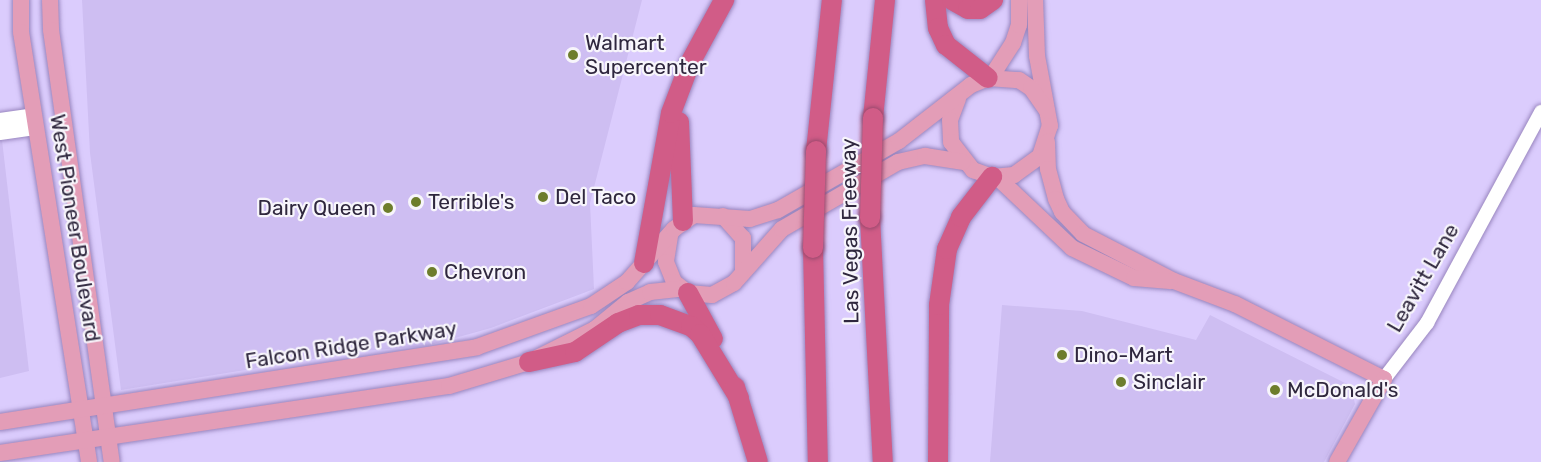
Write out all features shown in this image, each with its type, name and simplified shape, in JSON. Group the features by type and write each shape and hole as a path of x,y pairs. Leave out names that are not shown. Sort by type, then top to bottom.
{"highway":[{"path":"644,263 671,113 690,63 724,0"},
{"name":"Las Vegas Freeway","path":"818,462 813,248 816,151 832,0"},
{"name":"Las Vegas Freeway","path":"884,462 870,218 873,118 885,0"},
{"path":"935,0 938,28 946,45 990,77"},
{"path":"952,0 968,9 980,9 993,0"},
{"path":"677,99 678,225"},
{"path":"938,462 939,305 947,249 961,217 995,177"},
{"path":"684,291 721,352 739,398 758,462"},
{"path":"528,362 575,352 618,323 639,315 660,315 691,326 700,334 739,398"}],"main road":[{"name":"West Pioneer Boulevard","path":"21,0 21,32 89,462"},
{"name":"West Pioneer Boulevard","path":"50,0 51,30 112,462"},
{"path":"990,77 1013,43 1018,26 1018,0"},
{"path":"1035,0 1037,57 1047,111 1048,169 1056,199 1073,226 1100,244 1138,260 1174,281 1235,304 1384,379"},
{"path":"684,291 666,262 665,250 678,225 706,214 750,219 778,210 899,141 958,99 971,85 990,77 1013,78 1031,88 1047,111"},
{"path":"958,99 950,120 951,142 968,166"},
{"path":"995,177 1028,168 1047,142"},
{"path":"0,453 449,386 528,362 595,329 628,302 650,292 684,291 712,295 724,291 782,229 898,162 925,156 968,166 995,177 1079,252 1134,278 1174,281"},
{"path":"723,216 743,238 746,261 742,273"},
{"name":"Falcon Ridge Parkway","path":"0,422 477,347 591,306 627,282 678,225"},
{"name":"Leavitt Lane","path":"1337,462 1384,379"}],"street":[{"name":"Leavitt Lane","path":"1384,379 1428,323 1541,112"},
{"path":"0,120 35,122"},
{"path":"0,133 35,122"}],"shaded area":[{"path":"82,0 642,0 590,203 594,289 491,328 426,346 362,351 121,390 90,153"},
{"path":"0,123 29,371 0,378"},
{"path":"1002,305 1082,311 1196,340 1210,315 1351,386 1355,404 1324,462 990,462"}],"place":[{"name":"Walmart Supercenter","path":"573,55"},
{"name":"Del Taco","path":"543,197"},
{"name":"Terrible's","path":"416,202"},
{"name":"Dairy Queen","path":"388,208"},
{"name":"Chevron","path":"432,272"},
{"name":"Dino-Mart","path":"1062,355"},
{"name":"Sinclair","path":"1121,382"},
{"name":"McDonald's","path":"1275,390"}]}
